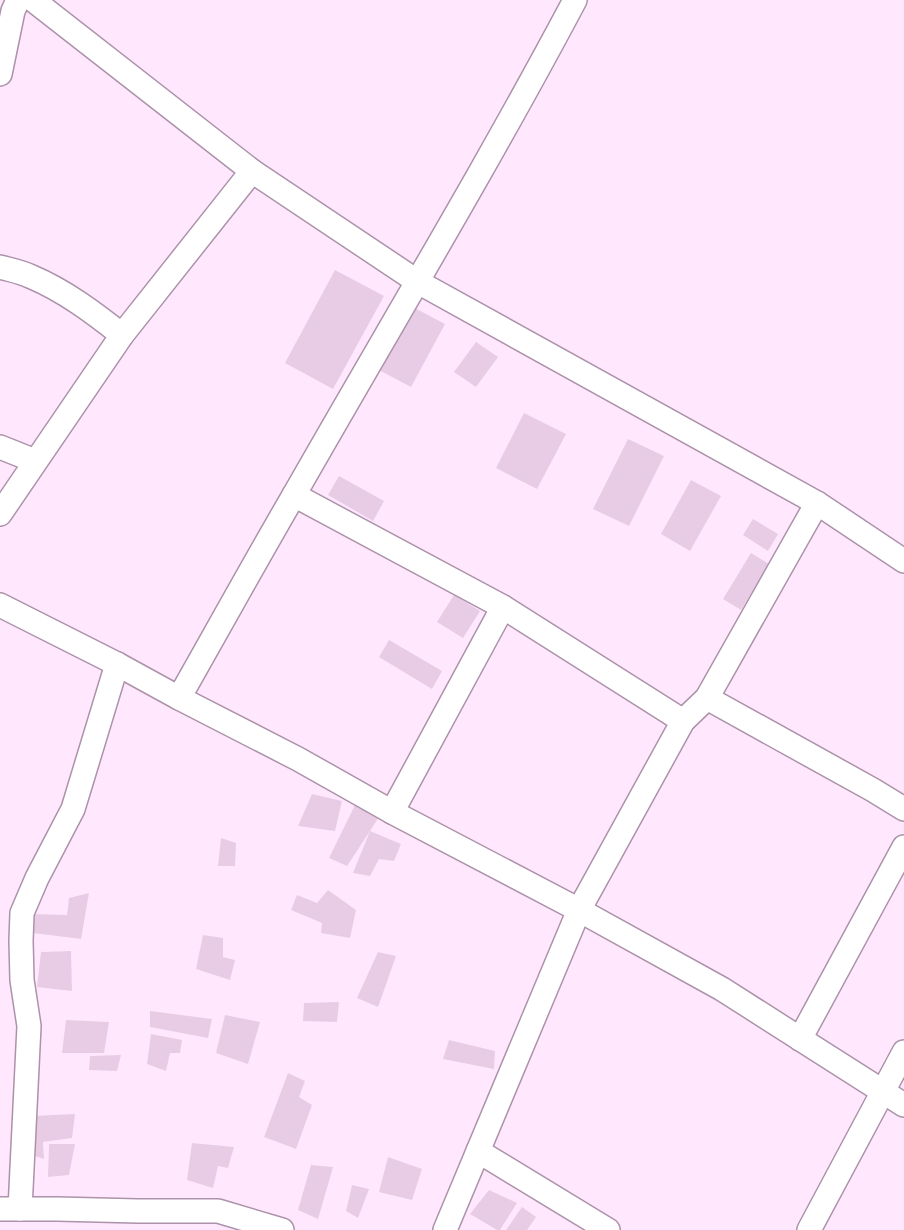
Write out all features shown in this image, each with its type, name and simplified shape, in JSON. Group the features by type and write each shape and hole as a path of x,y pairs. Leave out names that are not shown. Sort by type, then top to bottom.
{"street":[{"path":"0,74 13,11 19,0"},
{"path":"33,0 252,171 418,282 817,503 904,561"},
{"path":"179,698 293,495 418,282 575,0"},
{"path":"0,514 122,335 252,171"},
{"path":"0,267 29,275 50,285 122,335"},
{"path":"0,447 36,461"},
{"path":"293,495 503,607 683,721"},
{"path":"445,1230 579,910 683,721 707,698 817,503"},
{"path":"0,604 298,759 722,989 904,1104"},
{"path":"392,812 503,607"},
{"path":"117,664 73,809 22,913 22,980 29,1026 10,1209 218,1211 282,1230"},
{"path":"707,698 904,809"},
{"path":"800,1039 904,847"},
{"path":"810,1230 904,1052"},
{"path":"478,1151 608,1230"}],"building":[{"path":"335,270 384,296 333,389 285,363"},
{"path":"411,306 445,324 411,387 377,369"},
{"path":"476,342 498,357 476,387 454,372"},
{"path":"524,413 566,434 537,489 496,468"},
{"path":"628,439 664,456 629,526 593,509"},
{"path":"339,476 384,501 373,521 328,495"},
{"path":"691,480 721,496 690,551 661,534"},
{"path":"753,519 778,534 768,551 743,535"},
{"path":"751,553 769,564 741,610 723,599"},
{"path":"454,595 480,611 463,638 437,622"},
{"path":"389,640 442,671 432,689 379,657"},
{"path":"312,794 342,801 335,831 298,826"},
{"path":"355,805 382,812 347,866 329,858"},
{"path":"370,831 401,844 394,861 379,859 370,876 353,873"},
{"path":"221,838 236,843 235,866 218,866"},
{"path":"328,890 356,910 350,938 321,933 322,923 291,910 297,895 317,903"},
{"path":"89,893 81,939 33,933 31,914 67,915 69,898"},
{"path":"203,935 223,938 223,957 235,960 230,980 196,969"},
{"path":"71,951 72,991 37,987 41,952"},
{"path":"378,952 396,956 378,1007 357,998"},
{"path":"339,1002 337,1022 303,1021 304,1003"},
{"path":"150,1011 212,1019 208,1038 150,1027"},
{"path":"225,1015 260,1022 248,1064 216,1053"},
{"path":"66,1020 109,1022 104,1053 62,1053"},
{"path":"151,1034 182,1040 180,1053 170,1053 166,1071 147,1064"},
{"path":"449,1040 495,1051 494,1069 443,1059"},
{"path":"121,1055 117,1071 89,1070 90,1056"},
{"path":"288,1073 305,1081 299,1097 312,1105 296,1149 264,1137"},
{"path":"75,1114 72,1138 43,1142 44,1159 32,1155 32,1116"},
{"path":"192,1143 234,1147 228,1168 218,1166 213,1188 187,1180"},
{"path":"49,1144 75,1144 69,1175 48,1177"},
{"path":"388,1157 422,1169 412,1200 379,1192"},
{"path":"311,1165 333,1167 318,1219 298,1210"},
{"path":"352,1185 369,1189 358,1218 346,1211"},
{"path":"489,1190 517,1203 500,1230 470,1214"},
{"path":"522,1207 536,1217 527,1230 506,1230"}]}
